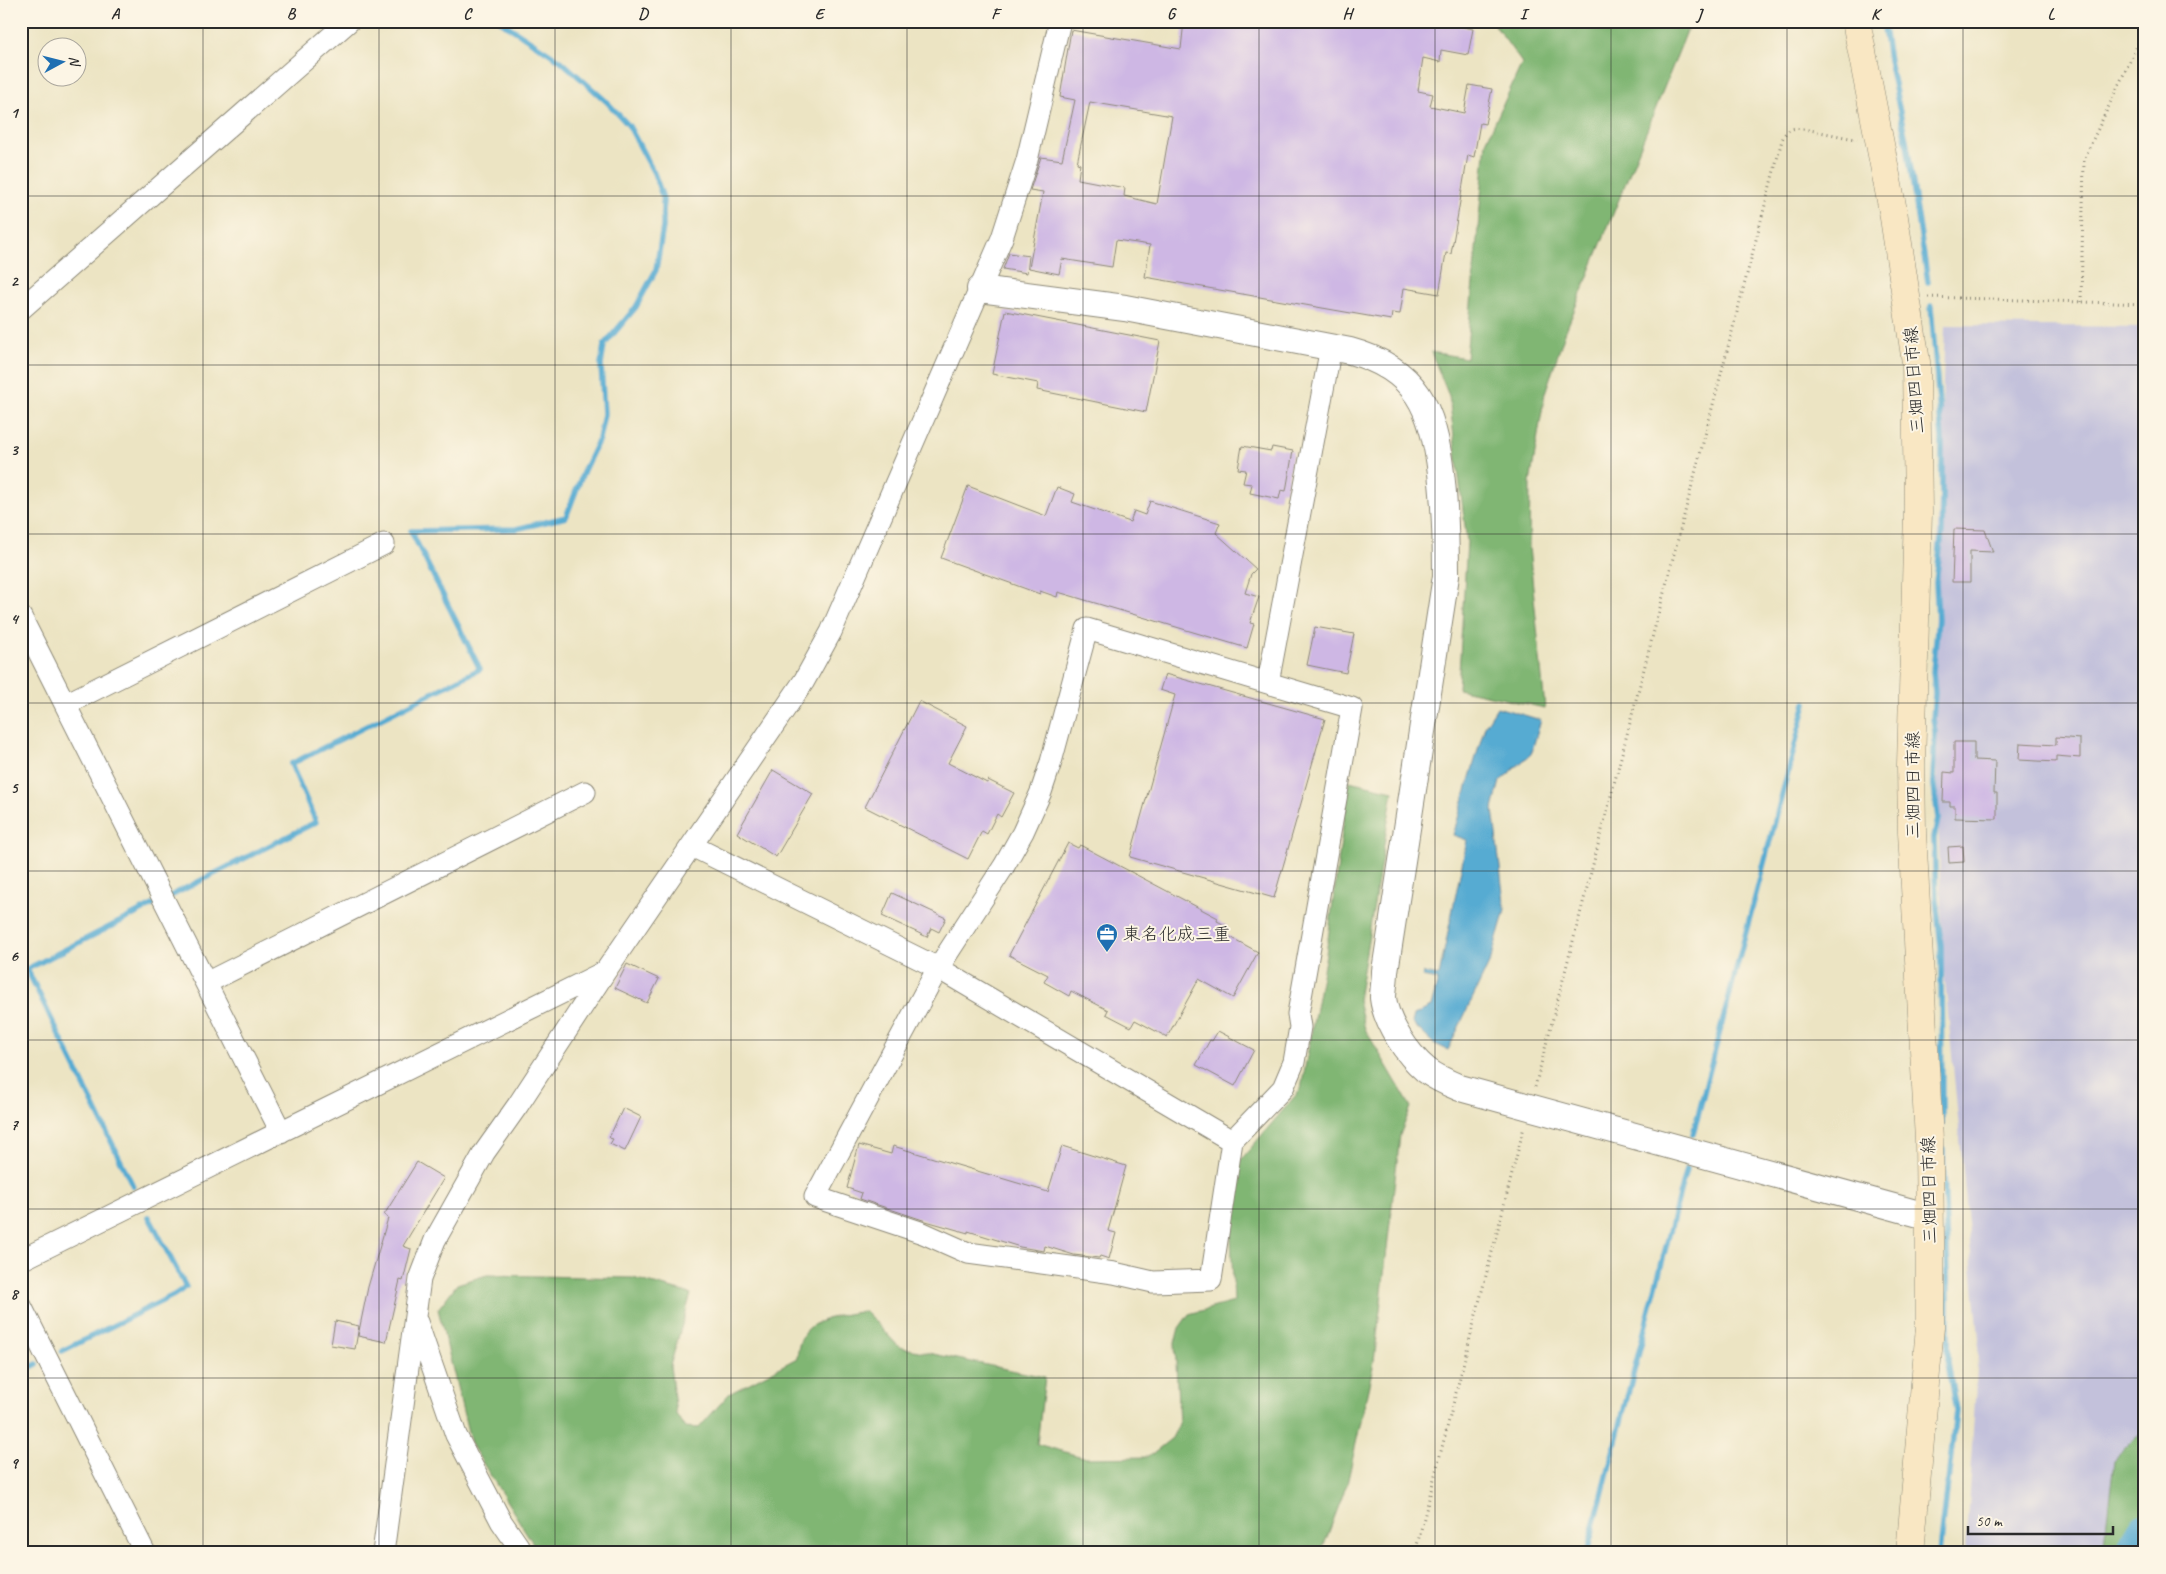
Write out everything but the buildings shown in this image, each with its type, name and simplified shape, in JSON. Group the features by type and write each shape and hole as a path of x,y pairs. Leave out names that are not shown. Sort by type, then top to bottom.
{"main road":[{"name":"三畑四日市線","path":"1856,21 1880,143 1907,298 1916,362 1918,439 1917,569 1912,832 1929,1140 1930,1326 1910,1553"}],"street":[{"path":"21,309 349,21"},
{"path":"383,1553 420,1278 435,1240 484,1153 518,1105 604,972 804,681 831,632 1002,238 1013,206 1060,21"},
{"path":"980,289 1125,308 1331,347 1379,360 1392,368 1415,390 1431,419 1437,441 1445,514 1446,576 1383,998 1389,1018 1401,1041 1426,1069 1442,1081 1460,1088 1930,1217"},
{"path":"1268,683 1331,347"},
{"path":"66,704 384,544"},
{"path":"21,617 281,1132"},
{"path":"1088,629 1268,683 1352,708 1298,1014 1300,1027 1294,1062 1276,1097 1232,1141 1210,1280 1153,1282 1114,1273 968,1253 923,1233 815,1197 938,968 1004,866 1037,800 1064,716 1088,629"},
{"path":"206,983 585,792"},
{"path":"692,846 938,968 1232,1141"},
{"path":"21,1260 604,972"},
{"path":"21,1306 146,1553"},
{"path":"415,1317 456,1434 502,1521 523,1553"}],"path":[{"path":"2081,302 2084,161 2145,29"},
{"path":"1415,1553 1782,140 1785,133 1791,129 1802,128 1823,134 1880,143"},
{"path":"1907,298 1926,296 2145,304"}],"shaded area":[{"path":"1945,325 2145,327 2145,1428 2114,1461 2103,1553 1965,1553 1979,1338 1943,961 1933,669"}],"green space":[{"path":"1495,21 1691,21 1565,333 1545,393 1530,483 1529,547 1545,708 1458,689 1467,542 1449,396 1431,352 1466,358 1486,142 1522,63 1494,24"},
{"path":"1349,781 1393,791 1358,1000 1365,1029 1411,1107 1400,1135 1374,1362 1347,1484 1321,1553 539,1553 471,1444 438,1309 457,1284 487,1275 633,1278 691,1294 670,1366 676,1414 684,1427 699,1428 729,1394 797,1358 801,1339 805,1332 813,1325 835,1317 865,1311 899,1347 1045,1377 1037,1444 1086,1458 1148,1457 1172,1438 1179,1424 1175,1343 1179,1328 1189,1314 1234,1302 1231,1238 1239,1162 1301,1089 1326,954"},
{"path":"2145,1428 2145,1508 2123,1553 2103,1553 2114,1461"}],"water":[{"path":"1497,707 1541,720 1531,754 1500,781 1493,809 1505,910 1491,959 1448,1050 1433,1043 1412,1023 1414,1015 1431,1007 1438,980 1422,977 1424,973 1439,976 1467,840 1453,835 1485,726"}],"waterway":[{"path":"133,1186 27,969 316,822 291,764 480,669 411,531 516,529 566,517 584,470 599,439 604,414 601,365 604,345 636,307 656,270 663,227 663,198 654,173 629,126 607,102 561,61 500,21"},
{"path":"1883,21 1889,60 1907,145 1928,282"},
{"path":"1931,306 1942,440 1942,532 1936,582 1938,620 1933,671 1935,693 1933,778 1938,819 1934,838 1936,898 1941,946 1942,1125"},
{"path":"1693,1134 1806,703"},
{"path":"1940,1553 1956,1411 1948,1363 1948,1276 1943,1149"},
{"path":"1587,1553 1686,1169"},
{"path":"62,1351 174,1295 186,1287 149,1217"},
{"path":"21,1372 37,1364"},
{"path":"2132,1553 2145,1531"}],"place":[{"name":"東名化成三重","path":"1107,953"}]}
